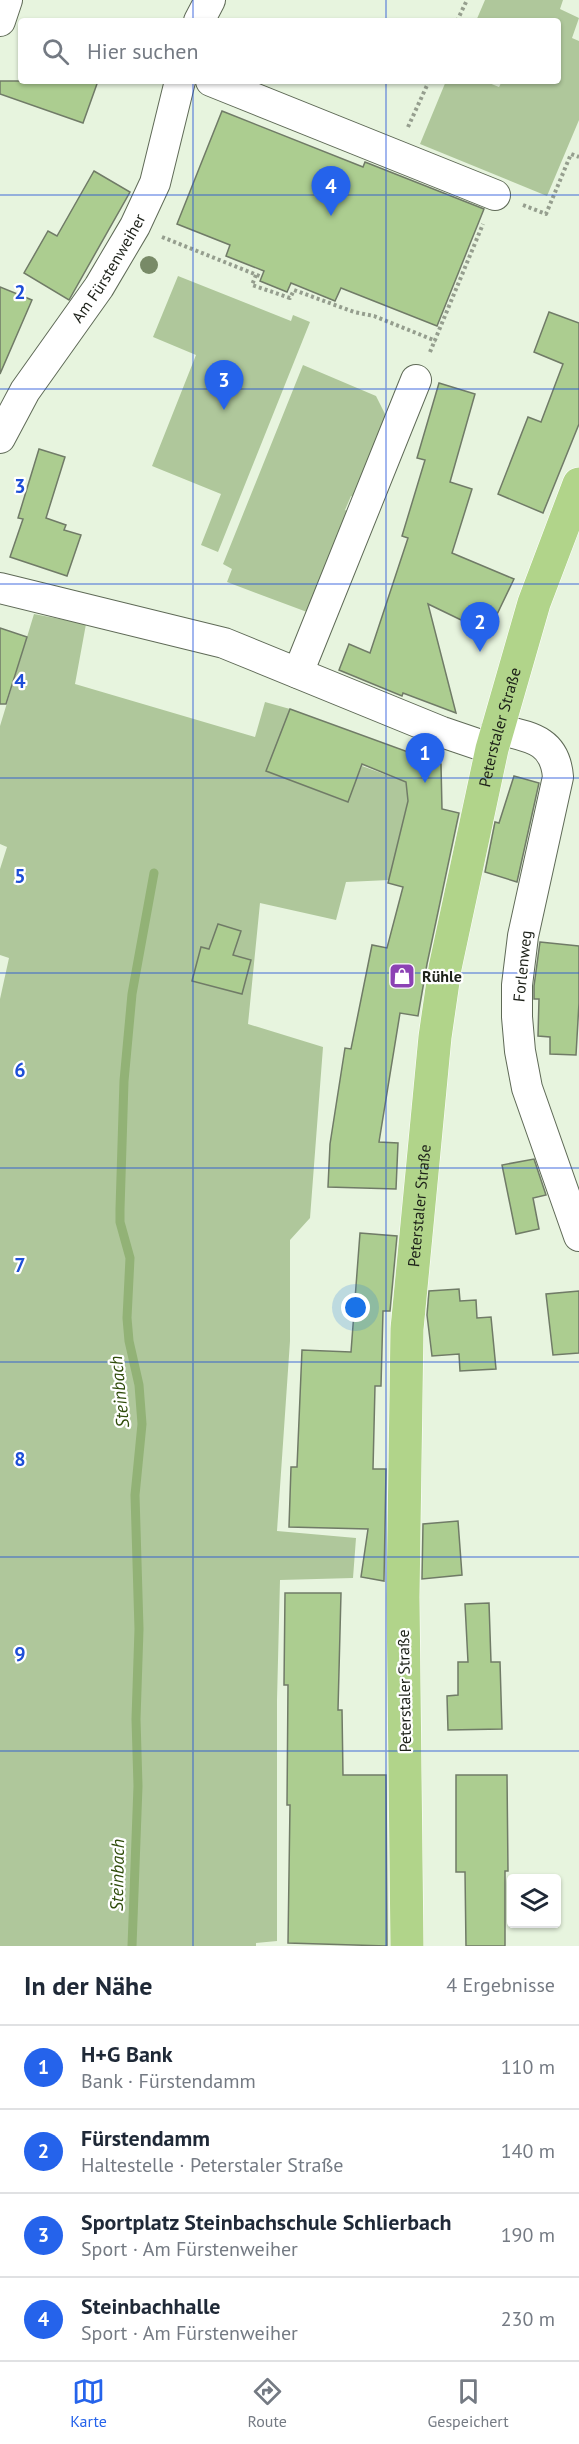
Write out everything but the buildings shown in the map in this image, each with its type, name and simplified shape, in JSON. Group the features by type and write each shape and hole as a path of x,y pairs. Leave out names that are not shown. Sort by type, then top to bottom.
{"main road":[{"name":"Peterstaler Straße","path":"407,1946 403,1597 407,1329 422,1164 443,980 495,739 534,603 579,484"}],"street":[{"path":"0,21 7,0"},
{"path":"201,18 210,0"},
{"name":"Am Fürstenweiher","path":"0,438 25,392 99,287 135,226 155,183 179,84"},
{"path":"219,84 495,195"},
{"path":"298,673 422,368"},
{"name":"Forlenweg","path":"0,588 198,636 239,649 442,732 495,739 529,737 544,744 552,752 557,764 558,777 523,936 517,985 517,1017 527,1088 579,1236"}],"path":[{"path":"458,18 467,0"},
{"path":"395,155 428,84"},
{"path":"422,368 436,341 495,195 546,214 571,154 579,157"},
{"path":"135,226 262,277"},
{"path":"256,275 252,285 290,298 294,290 354,312 374,316 436,341"}],"green space":[{"path":"485,0 563,0 560,9 579,18 572,38 579,41 579,120 547,196 420,144 445,84 492,84 499,87 500,84 561,84 561,18 477,18"},
{"path":"178,276 291,321 293,315 310,322 218,552 201,545 221,494 152,466 196,355 153,337"},
{"path":"303,365 376,396 387,418 355,497 351,496 345,510 349,512 307,612 227,582 232,569 223,564"},
{"path":"34,614 86,624 75,684 255,737 265,702 290,709 266,771 347,802 362,766 406,782 408,801 389,880 346,882 336,920 260,903 248,1024 323,1047 310,1218 290,1240 290,1341 277,1531 356,1538 353,1578 280,1580 277,1700 277,1941 256,1943 256,1946 0,1946 0,999 9,958 0,955 0,869 7,847 0,844 0,726"}],"waterway":[{"name":"Steinbach","path":"132,1946 138,1786 136,1719 139,1629 135,1495 142,1424 139,1385 129,1341 127,1318 130,1258 120,1222 120,1209 124,1081 132,994 154,873"}],"place":[{"name":"Steinbachhalle","path":"331,216"},
{"name":"Sportplatz Steinbachschule Schlierbach","path":"224,410"},
{"name":"Fürstendamm","path":"480,652"},
{"name":"H+G Bank","path":"425,783"},
{"name":"Rühle","path":"402,976"}]}
